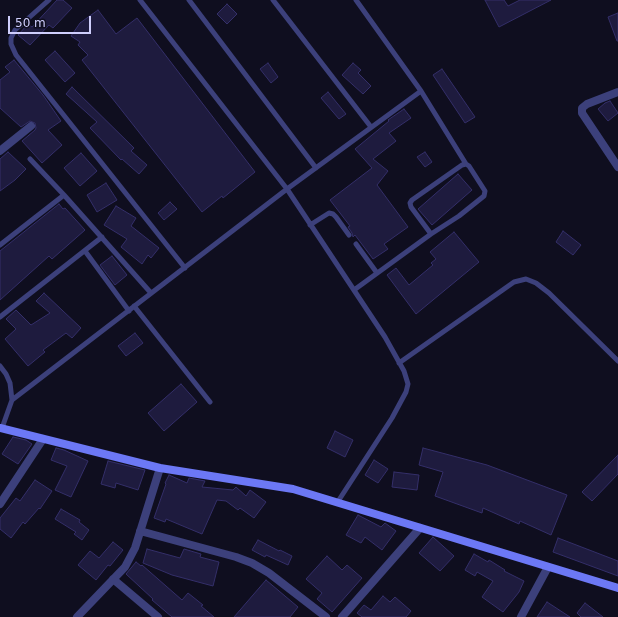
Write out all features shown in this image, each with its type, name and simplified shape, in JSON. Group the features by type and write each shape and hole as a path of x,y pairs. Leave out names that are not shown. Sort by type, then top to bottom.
{"street":[{"path":"618,92 587,104 582,108 582,113 618,167"},
{"path":"0,151 31,126"},
{"path":"1,428 160,468 293,489 618,588"},
{"path":"0,504 43,439"},
{"path":"77,617 125,566 135,548 160,468"},
{"path":"342,617 420,528"},
{"path":"140,531 236,557 252,563 269,573 326,617"},
{"path":"521,617 548,567"},
{"path":"113,579 158,617"}],"lane":[{"path":"49,0 15,30 11,38 11,44 16,55 185,268"},
{"path":"140,0 287,190 385,337 408,384 406,392 392,418 337,503"},
{"path":"189,0 316,168"},
{"path":"273,0 371,128"},
{"path":"354,290 431,234 459,216 485,195 485,190 469,166 466,164 420,91 356,0"},
{"path":"12,400 316,168 420,91"},
{"path":"30,159 151,293"},
{"path":"431,234 411,207 410,203 412,200 462,165 466,164"},
{"path":"0,245 64,195"},
{"path":"310,225 329,213 333,214 349,235"},
{"path":"0,317 102,237"},
{"path":"356,244 377,273"},
{"path":"85,251 128,311"},
{"path":"399,363 514,282 526,279 536,283 549,293 618,361"},
{"path":"134,306 210,402"},
{"path":"0,366 10,383 12,400 1,428"}],"building":[{"path":"57,0 63,0 72,8 53,28 49,25 30,45 18,35 28,24 32,27"},
{"path":"485,0 504,0 508,6 520,0 551,0 499,27"},
{"path":"227,4 237,14 227,24 217,14"},
{"path":"98,10 116,34 137,18 255,172 223,198 222,196 202,212 82,60 88,55 78,45 80,42 71,36 80,23"},
{"path":"618,13 618,41 617,41 608,17"},
{"path":"55,51 75,73 65,82 45,60"},
{"path":"14,60 43,95 61,121 48,130 62,145 42,163 22,141 35,130 35,123 30,121 21,127 0,108 0,80 10,72 5,67"},
{"path":"268,63 278,77 271,83 260,69"},
{"path":"353,63 361,70 358,73 371,86 363,94 342,75"},
{"path":"442,69 475,117 465,123 433,75"},
{"path":"72,87 134,148 131,151 147,165 139,174 122,159 121,160 90,128 97,122 66,94"},
{"path":"328,92 346,114 339,119 321,98"},
{"path":"610,101 618,113 608,121 598,109"},
{"path":"404,109 411,118 389,133 396,141 373,159 388,171 377,185 408,227 384,244 388,249 373,259 355,235 353,237 348,227 350,226 330,200 372,168 355,149 389,121 388,120"},
{"path":"8,152 26,169 15,180 0,191 0,159"},
{"path":"425,152 432,162 425,167 417,157"},
{"path":"81,153 97,171 80,186 64,168"},
{"path":"458,174 472,190 432,225 418,209"},
{"path":"106,183 117,200 97,212 87,195"},
{"path":"170,202 177,209 164,220 158,213"},
{"path":"59,204 63,209 65,208 85,230 52,259 49,256 0,300 0,251"},
{"path":"116,206 136,218 131,226 159,248 151,258 148,255 142,264 121,247 127,239 104,225"},
{"path":"563,231 581,245 573,255 556,242"},
{"path":"454,232 479,262 416,314 387,275 396,268 409,285 433,265 431,263 436,259 430,252"},
{"path":"112,256 127,275 115,285 100,265"},
{"path":"44,293 81,328 72,338 66,333 43,350 45,352 28,366 5,339 16,329 6,319 16,310 31,325 50,313 36,301"},
{"path":"135,333 143,343 126,356 118,346"},
{"path":"181,384 197,402 164,431 148,413"},
{"path":"335,431 353,440 345,457 327,448"},
{"path":"13,437 26,440 32,444 18,464 2,454"},
{"path":"56,448 88,461 71,497 55,490 67,466 51,460"},
{"path":"423,448 487,465 567,495 551,535 520,521 519,524 483,508 482,513 435,496 443,472 419,465"},
{"path":"618,455 618,474 592,501 582,492"},
{"path":"374,460 388,469 378,483 365,475"},
{"path":"108,461 145,470 138,490 116,483 115,488 101,484"},
{"path":"394,472 419,475 417,490 392,487"},
{"path":"169,475 187,483 189,478 205,481 202,487 233,490 236,487 246,496 250,490 266,502 254,518 240,508 238,510 226,501 217,500 202,534 166,519 165,522 154,518"},
{"path":"35,480 52,491 40,509 39,508 25,524 23,522 11,538 0,529 0,518 16,498 20,501"},
{"path":"61,509 80,520 79,522 89,530 82,540 74,534 76,532 55,519"},
{"path":"358,515 381,527 385,523 396,531 382,550 365,537 361,543 346,535"},
{"path":"433,537 454,556 440,571 419,553"},
{"path":"558,538 618,561 618,576 553,552"},
{"path":"258,540 292,556 288,565 266,555 265,557 252,550"},
{"path":"113,542 123,550 96,580 78,565 90,551 99,558"},
{"path":"147,549 180,558 184,549 201,554 200,557 219,562 213,586 172,575 143,563"},
{"path":"474,554 488,562 489,560 505,570 504,571 524,581 519,592 503,612 482,597 493,581 477,572 475,576 465,570"},
{"path":"327,556 342,570 347,565 362,578 332,612 317,599 322,593 306,579"},
{"path":"136,562 141,566 142,565 182,600 188,593 203,605 201,606 214,617 172,617 152,600 153,599 126,574"},
{"path":"266,580 298,607 290,617 234,617"},
{"path":"383,596 390,602 395,597 411,611 406,617 362,617 357,613 364,605 371,610"},
{"path":"547,602 570,617 537,617"},
{"path":"585,603 603,617 581,617 577,613"}]}
